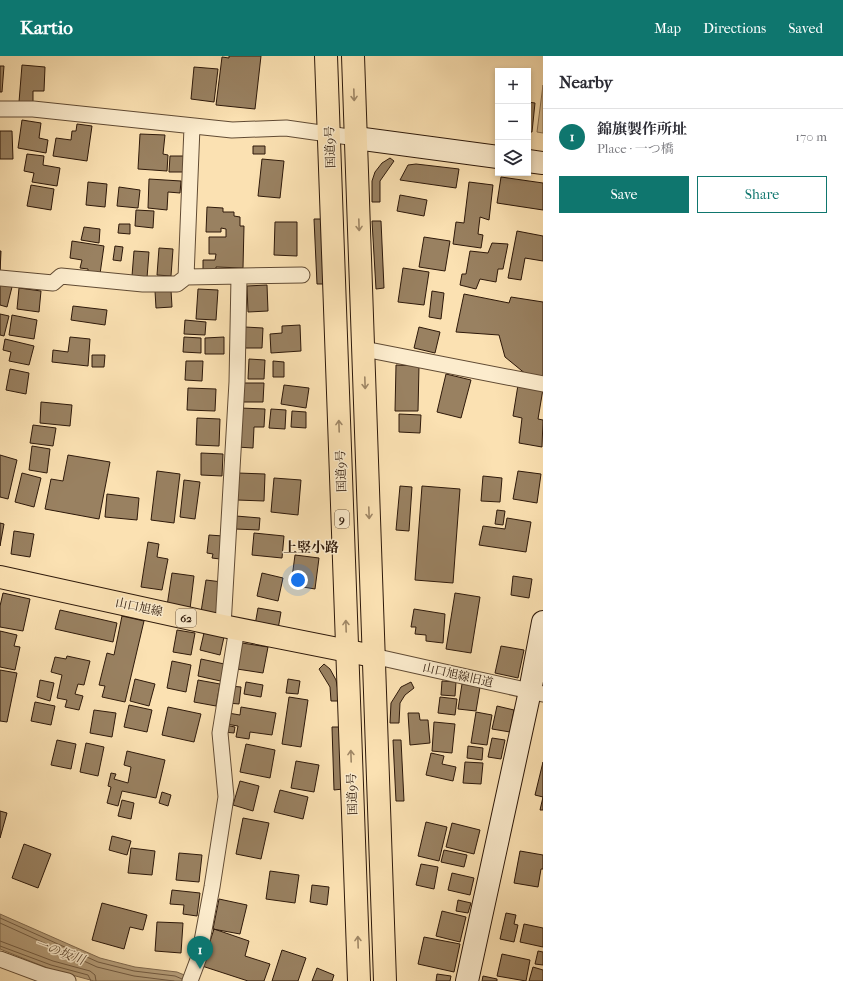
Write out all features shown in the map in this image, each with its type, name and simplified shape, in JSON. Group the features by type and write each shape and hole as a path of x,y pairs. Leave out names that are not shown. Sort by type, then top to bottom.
{"main road":[{"name":"国道9号","path":"326,56 359,981"},
{"path":"353,56 385,981"},
{"name":"山口旭線","path":"0,577 230,627 373,656"}],"street":[{"path":"0,109 33,109 192,127 232,130 286,128 330,136 356,138 495,157"},
{"path":"186,277 192,127"},
{"path":"531,161 543,163"},
{"path":"0,278 53,283 61,276 143,284 177,284 186,277 302,275"},
{"path":"191,976 199,957 226,797 220,733 230,627 239,277"},
{"path":"364,350 543,384"},
{"path":"467,981 537,692 543,622"},
{"name":"山口旭線旧道","path":"373,656 537,692"},
{"path":"0,959 43,975 68,981"}],"shaded area":[{"path":"543,85 543,133 537,132"}],"water":[{"name":"一の坂川","path":"0,914 100,958 135,967 177,972 199,981 94,981 50,969 0,949"}],"building":[{"path":"229,56 261,56 255,109 216,105 222,57 229,58"},
{"path":"22,65 45,67 44,91 33,91 33,103 19,102"},
{"path":"0,66 4,66 2,92 0,92"},
{"path":"194,67 218,69 214,102 191,99"},
{"path":"531,102 535,103 531,132"},
{"path":"22,120 41,123 39,138 48,140 46,153 18,148"},
{"path":"77,124 92,126 87,161 53,156 56,138 71,140 72,131 76,131"},
{"path":"0,131 12,131 13,159 0,159"},
{"path":"140,134 165,135 163,154 168,155 167,171 138,169"},
{"path":"253,146 265,146 265,154 253,154"},
{"path":"27,154 44,156 43,165 60,168 57,186 32,182 34,173 24,171"},
{"path":"170,156 184,156 184,172 169,172"},
{"path":"390,158 394,161 380,181 380,202 372,202 372,181 375,172 382,163"},
{"path":"262,159 284,161 280,198 258,196"},
{"path":"416,164 459,169 456,188 400,180 408,165"},
{"path":"501,177 543,183 543,210 497,203"},
{"path":"149,179 181,181 180,193 168,192 167,210 148,208"},
{"path":"88,182 107,184 105,207 86,205"},
{"path":"469,182 493,185 489,220 480,217 478,234 483,235 481,248 453,244 456,222 464,223"},
{"path":"31,185 54,189 51,210 27,206"},
{"path":"119,187 140,190 138,208 117,206"},
{"path":"400,195 427,200 424,216 397,211"},
{"path":"207,207 223,208 223,212 234,212 234,216 240,217 240,226 244,226 243,268 216,267 216,272 203,271 203,260 215,260 216,254 209,254 209,237 226,237 226,229 221,228 221,232 206,232"},
{"path":"136,210 154,211 153,228 135,226"},
{"path":"314,219 323,219 326,284 317,284"},
{"path":"372,221 381,221 384,288 376,289"},
{"path":"275,222 297,222 297,256 274,255"},
{"path":"119,224 130,224 130,234 118,233"},
{"path":"84,227 100,229 99,243 81,240"},
{"path":"517,231 543,236 543,261 525,258 521,280 508,278"},
{"path":"424,237 450,241 445,271 419,267"},
{"path":"72,241 104,246 100,274 88,273 88,269 80,268 82,260 70,258"},
{"path":"492,243 508,244 503,269 498,269 496,282 480,279 476,289 460,285 462,274 466,274 470,251 488,253"},
{"path":"115,246 123,247 121,261 113,260"},
{"path":"159,248 173,249 171,276 157,275"},
{"path":"0,251 1,251 0,273"},
{"path":"134,251 149,252 147,278 132,276"},
{"path":"403,268 429,272 424,305 398,302"},
{"path":"0,284 12,287 7,307 0,305"},
{"path":"267,285 268,311 248,312 247,286"},
{"path":"19,288 41,291 39,312 17,309"},
{"path":"198,289 218,290 216,320 196,319"},
{"path":"171,290 172,307 156,308 155,291"},
{"path":"432,291 444,293 441,319 429,317"},
{"path":"464,294 509,303 511,297 543,302 543,377 527,375 505,357 499,335 456,332"},
{"path":"73,306 107,310 105,325 71,320"},
{"path":"0,314 9,316 4,336 0,335"},
{"path":"12,315 37,320 34,339 9,335"},
{"path":"185,320 206,322 205,335 184,334"},
{"path":"300,325 301,351 271,353 270,334 282,333 282,326"},
{"path":"245,327 263,328 262,348 244,348"},
{"path":"419,327 440,332 435,353 414,348"},
{"path":"70,337 90,339 88,366 52,362 53,350 68,352"},
{"path":"184,337 201,338 201,353 183,352"},
{"path":"224,337 224,354 205,354 205,338"},
{"path":"5,339 34,346 29,365 9,361 11,352 3,350"},
{"path":"92,355 105,355 104,367 92,367"},
{"path":"249,359 265,360 264,379 248,379"},
{"path":"186,361 203,361 202,381 185,380"},
{"path":"273,361 284,362 284,377 273,377"},
{"path":"396,365 419,366 418,411 395,411"},
{"path":"10,369 29,373 26,394 6,390"},
{"path":"446,374 471,380 461,418 437,412"},
{"path":"242,383 264,383 263,402 242,402"},
{"path":"284,385 309,388 306,408 281,404"},
{"path":"518,385 543,389 538,419 543,420 542,447 519,443 522,418 513,416"},
{"path":"188,388 216,389 215,411 187,410"},
{"path":"41,402 72,405 70,426 40,423"},
{"path":"240,408 265,409 264,427 254,427 253,448 237,447"},
{"path":"271,409 286,410 285,429 269,428"},
{"path":"292,411 306,412 306,428 291,427"},
{"path":"399,414 421,415 420,433 399,432"},
{"path":"197,418 220,419 219,446 196,445"},
{"path":"33,425 56,428 53,446 30,443"},
{"path":"32,446 50,449 47,473 29,470"},
{"path":"201,453 223,454 222,476 201,475"},
{"path":"0,455 17,460 8,499 0,497"},
{"path":"68,455 110,462 99,519 45,509 51,479 63,481"},
{"path":"157,471 180,474 174,523 151,520"},
{"path":"518,471 541,474 537,503 513,499"},
{"path":"22,473 41,478 34,507 15,502"},
{"path":"238,473 265,474 264,501 237,500"},
{"path":"483,476 502,478 500,502 481,501"},
{"path":"274,478 301,480 298,515 271,512"},
{"path":"184,480 200,482 195,519 180,517"},
{"path":"400,486 412,487 409,531 396,530"},
{"path":"422,486 460,489 453,583 415,580"},
{"path":"107,494 139,498 137,520 105,517"},
{"path":"497,510 505,511 503,525 495,524"},
{"path":"236,516 260,518 259,530 235,529"},
{"path":"507,518 531,522 526,552 479,545 483,526 505,529"},
{"path":"0,523 4,524 0,546"},
{"path":"14,531 34,534 30,557 11,554"},
{"path":"254,533 284,536 282,558 252,555"},
{"path":"209,535 223,536 220,559 212,558 213,554 207,553"},
{"path":"148,542 159,544 157,557 168,559 162,590 141,587"},
{"path":"295,555 319,558 315,589 291,585"},
{"path":"172,573 194,576 190,609 167,606"},
{"path":"262,573 283,578 278,601 257,596"},
{"path":"513,576 532,579 529,598 511,595"},
{"path":"206,580 222,582 218,614 201,612"},
{"path":"3,593 30,599 23,631 0,627 0,606"},
{"path":"455,593 480,597 471,653 446,649"},
{"path":"258,608 281,612 278,629 255,625"},
{"path":"414,609 445,614 443,643 426,641 426,635 415,634 416,627 411,627"},
{"path":"60,610 117,623 113,642 55,629"},
{"path":"122,616 144,621 125,702 102,697 105,686 99,685 107,653 114,655"},
{"path":"177,630 195,633 191,655 173,652"},
{"path":"0,631 17,635 14,646 20,647 15,670 0,667"},
{"path":"204,633 224,637 220,655 200,650"},
{"path":"242,643 268,647 263,673 237,669"},
{"path":"501,646 524,650 518,678 495,673"},
{"path":"67,656 90,661 84,685 78,684 75,694 83,696 79,710 65,707 67,700 57,698 62,675 51,672 55,657 66,659"},
{"path":"201,659 229,665 225,682 198,676"},
{"path":"172,661 191,665 186,692 167,688"},
{"path":"324,664 330,669 336,680 340,701 331,701 330,687 319,669"},
{"path":"0,670 17,673 7,722 0,721"},
{"path":"135,679 155,684 149,706 130,701"},
{"path":"288,679 300,681 298,694 286,693"},
{"path":"40,680 54,683 50,701 37,697"},
{"path":"198,680 220,684 216,706 194,702"},
{"path":"442,681 456,682 455,696 441,695"},
{"path":"246,682 263,685 261,697 244,694"},
{"path":"411,682 414,688 405,695 400,703 399,723 390,723 391,703 401,687"},
{"path":"462,684 480,687 476,711 458,709"},
{"path":"230,686 241,687 239,704 228,703"},
{"path":"289,697 308,700 301,747 282,744"},
{"path":"440,697 457,699 455,715 438,713"},
{"path":"35,702 55,706 51,725 31,721"},
{"path":"129,705 152,710 147,732 124,727"},
{"path":"497,706 514,710 510,732 492,729"},
{"path":"168,707 201,714 194,742 162,735"},
{"path":"241,707 276,713 272,735 250,732 249,739 236,737 238,726 226,724 228,713 240,715"},
{"path":"94,710 116,713 112,737 90,733"},
{"path":"476,712 492,715 487,745 471,743"},
{"path":"408,713 419,713 420,720 428,720 430,743 410,745"},
{"path":"434,722 455,724 452,753 432,751"},
{"path":"225,725 235,727 234,733 224,732"},
{"path":"332,727 341,727 343,789 334,790"},
{"path":"492,738 505,740 501,759 488,757"},
{"path":"57,740 76,744 71,769 51,765"},
{"path":"393,740 401,740 404,801 396,801"},
{"path":"86,743 104,747 98,776 80,772"},
{"path":"246,744 275,750 270,778 240,772"},
{"path":"468,746 483,748 482,760 467,758"},
{"path":"127,751 165,760 156,798 122,791 118,806 107,803 111,787 108,786 111,773 116,774 114,779 128,783 131,767 124,765"},
{"path":"431,753 444,756 442,764 456,767 453,781 426,775"},
{"path":"296,761 319,765 314,792 291,788"},
{"path":"465,762 483,763 481,784 463,783"},
{"path":"543,762 543,797 535,795"},
{"path":"240,781 259,786 253,811 233,805"},
{"path":"280,790 308,797 303,819 274,812"},
{"path":"162,792 171,795 168,806 159,803"},
{"path":"543,797 543,810 540,810"},
{"path":"122,800 134,803 131,819 118,816"},
{"path":"0,811 7,813 0,838"},
{"path":"243,818 269,823 261,859 236,854"},
{"path":"426,822 447,827 439,861 418,856"},
{"path":"452,823 480,830 474,854 446,847"},
{"path":"112,836 131,841 127,855 109,850"},
{"path":"24,844 51,854 38,888 12,878"},
{"path":"131,848 155,851 152,875 128,873"},
{"path":"444,850 467,855 464,867 441,862"},
{"path":"520,851 543,855 543,869 541,869 538,887 514,883"},
{"path":"179,853 202,855 199,882 176,880"},
{"path":"421,864 438,867 434,889 416,885"},
{"path":"270,871 299,875 295,903 266,899"},
{"path":"452,873 474,878 470,895 448,890"},
{"path":"312,885 329,887 327,905 310,902"},
{"path":"172,890 200,893 197,916 183,914 184,905 170,904"},
{"path":"219,899 247,905 240,934 213,929"},
{"path":"458,900 471,903 468,913 456,911"},
{"path":"102,903 147,915 143,930 130,927 124,949 92,940"},
{"path":"442,911 466,917 460,942 436,936"},
{"path":"506,913 516,915 514,924 518,925 514,942 500,939"},
{"path":"157,922 183,923 181,953 155,951"},
{"path":"524,924 543,928 543,947 520,942"},
{"path":"214,929 249,941 245,956 270,964 264,981 248,981 202,966"},
{"path":"424,937 460,944 454,972 418,964"},
{"path":"282,950 306,958 298,981 272,981"},
{"path":"538,951 543,952 543,965 535,964"},
{"path":"502,954 530,960 526,981 497,976"},
{"path":"533,967 543,970 543,981 529,981"},
{"path":"317,968 334,975 332,981 312,981"},
{"path":"437,974 451,976 450,981 436,981"},
{"path":"483,976 497,979 497,981 482,981"}],"place":[{"name":"錦旗製作所址","path":"200,969"}],"district":[{"name":"上竪小路","path":"311,547"}]}
